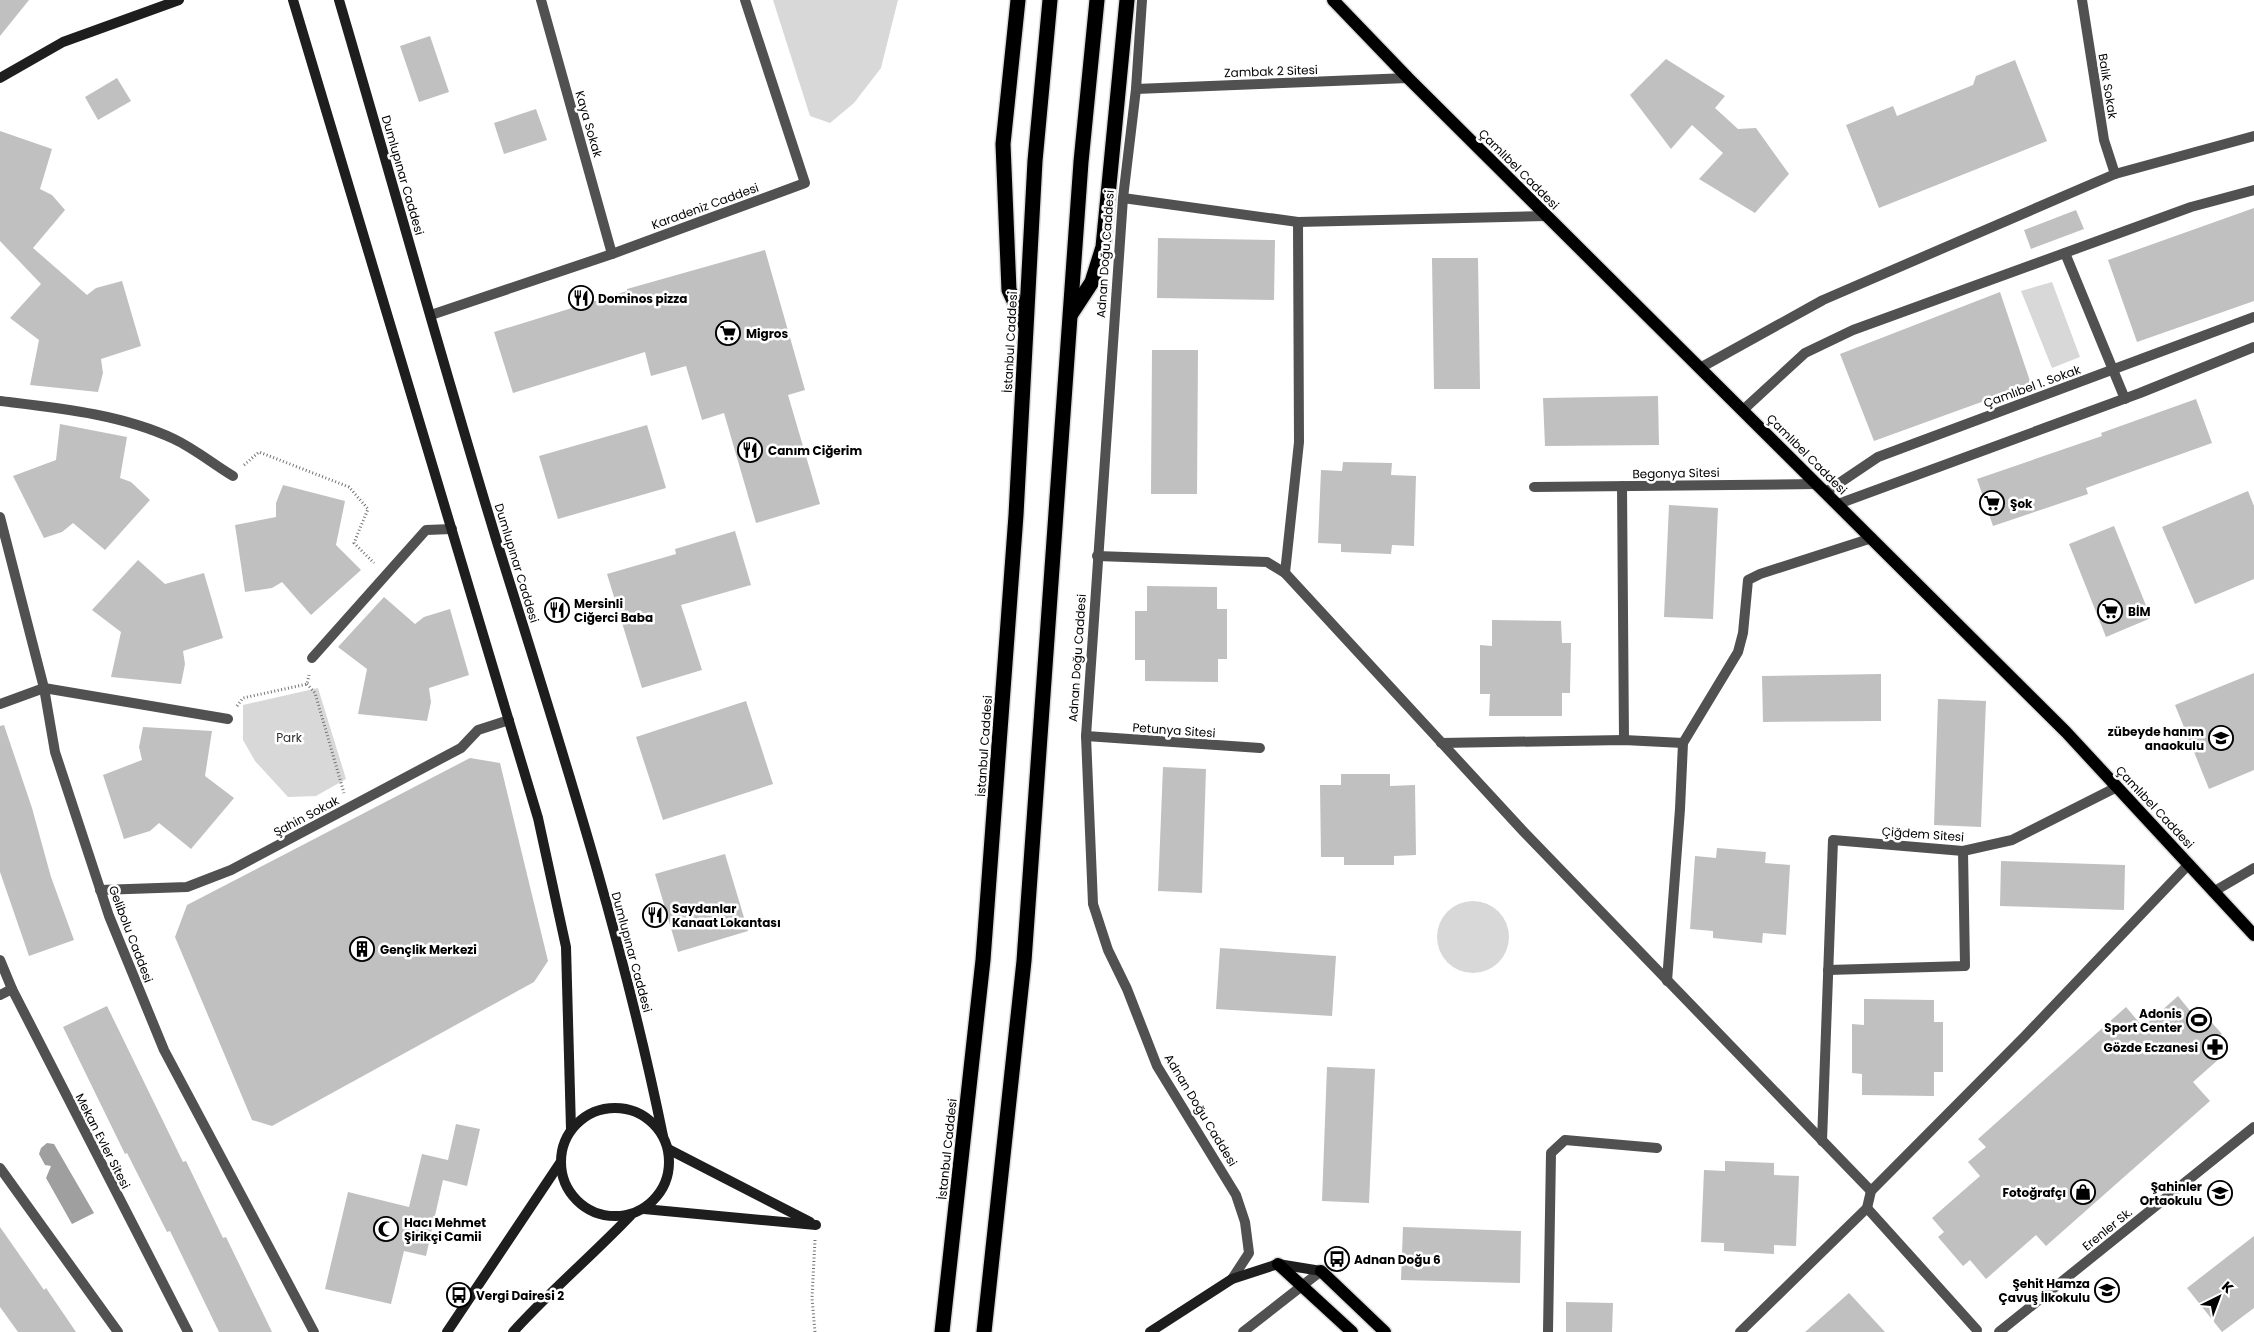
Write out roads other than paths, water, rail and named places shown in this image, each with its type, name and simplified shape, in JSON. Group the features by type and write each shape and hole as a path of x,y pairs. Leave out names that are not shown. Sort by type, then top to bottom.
{"highway":[{"path":"1018,0 1003,144 1009,290 1026,326"},
{"name":"İstanbul Caddesi","path":"942,1332 983,960 1016,515 1035,161 1050,0"},
{"path":"984,1332 1024,962 1070,316 1097,0"},
{"path":"1070,316 1092,282 1103,246 1127,0"}],"main road":[{"path":"0,78 62,42 179,0"},
{"path":"293,0 538,818 566,947 571,1129"},
{"name":"Dumlupınar Caddesi","path":"339,0 602,886 647,1058 663,1136"},
{"name":"Çamlıbel Caddesi","path":"1333,0 1408,78 2059,725 2254,935"},
{"path":"619,1107 637,1112 652,1122 663,1136 668,1149 669,1170 663,1189 655,1200 644,1209 631,1215 614,1217 598,1214 583,1206 571,1194 563,1179 560,1163 563,1145 571,1129 585,1116 593,1112 619,1107"},
{"path":"644,1209 816,1225 668,1149"},
{"path":"447,1332 560,1163"},
{"path":"512,1332 531,1311 596,1252 631,1215"},
{"path":"1278,1264 1352,1332"},
{"name":"Adnan Doğu Caddesi","path":"1150,1332 1232,1279 1278,1264 1321,1271"},
{"path":"1321,1271 1385,1332"}],"street":[{"name":"Kaya Sokak","path":"541,0 612,254"},
{"name":"Karadeniz Caddesi","path":"431,315 612,254 805,183 746,0"},
{"name":"Adnan Doğu Caddesi","path":"1142,0 1136,90 1123,198 1086,736 1093,904 1108,950 1127,990 1157,1066 1236,1195 1245,1222 1249,1253 1232,1279"},
{"name":"Balık Sokak","path":"2082,0 2104,140 2115,174"},
{"name":"Zambak 2 Sitesi","path":"1136,90 1408,78"},
{"path":"1700,368 1823,300 2115,174 2254,136"},
{"path":"1743,410 1805,353 1853,330 2191,207 2254,190"},
{"path":"1123,198 1298,222 1547,216"},
{"path":"1285,574 1299,442 1298,222"},
{"path":"2065,253 2125,399"},
{"name":"Çamlıbel 1. Sokak","path":"1822,488 1878,457 2254,318"},
{"path":"1838,504 2125,399 2254,347"},
{"path":"0,401 49,407 126,421 175,440 233,476"},
{"path":"1622,486 1624,740"},
{"name":"Begonya Sitesi","path":"1534,487 1822,488"},
{"name":"Gelibolu Caddesi","path":"0,517 44,688 55,752 100,890 164,1050 314,1332"},
{"path":"312,658 426,530 452,529"},
{"path":"1667,981 1683,743 1738,652 1743,633 1748,580 1760,574 1872,538"},
{"path":"1097,556 1267,562 1285,574 1530,838 1871,1191"},
{"path":"0,704 44,688 228,719"},
{"name":"Şahin Sokak","path":"100,890 186,887 231,870 461,748 478,730 509,720"},
{"name":"Petunya Sitesi","path":"1086,736 1260,748"},
{"path":"1442,743 1624,740 1683,743"},
{"name":"Çiğdem Sitesi","path":"1828,970 1833,840 1963,851 2012,840 2117,787"},
{"path":"1822,1141 1828,970 1965,966 1963,851"},
{"path":"1740,1332 1867,1208 1871,1191 2025,1036 2189,864"},
{"path":"2213,892 2254,868"},
{"name":"Mekan Evler Sitesi","path":"0,960 12,990 188,1332"},
{"path":"0,996 12,990"},
{"name":"Erenler Sk.","path":"1999,1332 2254,1127"},
{"path":"1548,1332 1551,1153 1565,1140 1657,1148"},
{"path":"0,1168 118,1332"},
{"path":"1867,1208 1977,1330"},
{"path":"1243,1332 1321,1271"}],"place":[{"name":"Dominos pizza","path":"581,298"},
{"name":"Migros","path":"728,333"},
{"name":"Canım Ciğerim","path":"750,450"},
{"name":"Şok","path":"1992,503"},
{"name":"Mersinli Ciğerci Baba","path":"557,610"},
{"name":"BİM","path":"2110,611"},
{"name":"zübeyde hanım anaokulu","path":"2221,738"},
{"name":"Saydanlar Kanaat Lokantası","path":"655,915"},
{"name":"Gençlik Merkezi","path":"362,949"},
{"name":"Adonis Sport Center","path":"2199,1020"},
{"name":"Gözde Eczanesi","path":"2215,1047"},
{"name":"Fotoğrafçı","path":"2083,1192"},
{"name":"Şahinler Ortaokulu","path":"2220,1193"},
{"name":"Hacı Mehmet Şirikçi Camii","path":"386,1229"},
{"name":"Adnan Doğu 6","path":"1337,1259"},
{"name":"Şehit Hamza Çavuş İlkokulu","path":"2107,1290"},
{"name":"Vergi Dairesi 2","path":"459,1295"}],"park label":[{"name":"Park","path":"289,737"}]}
